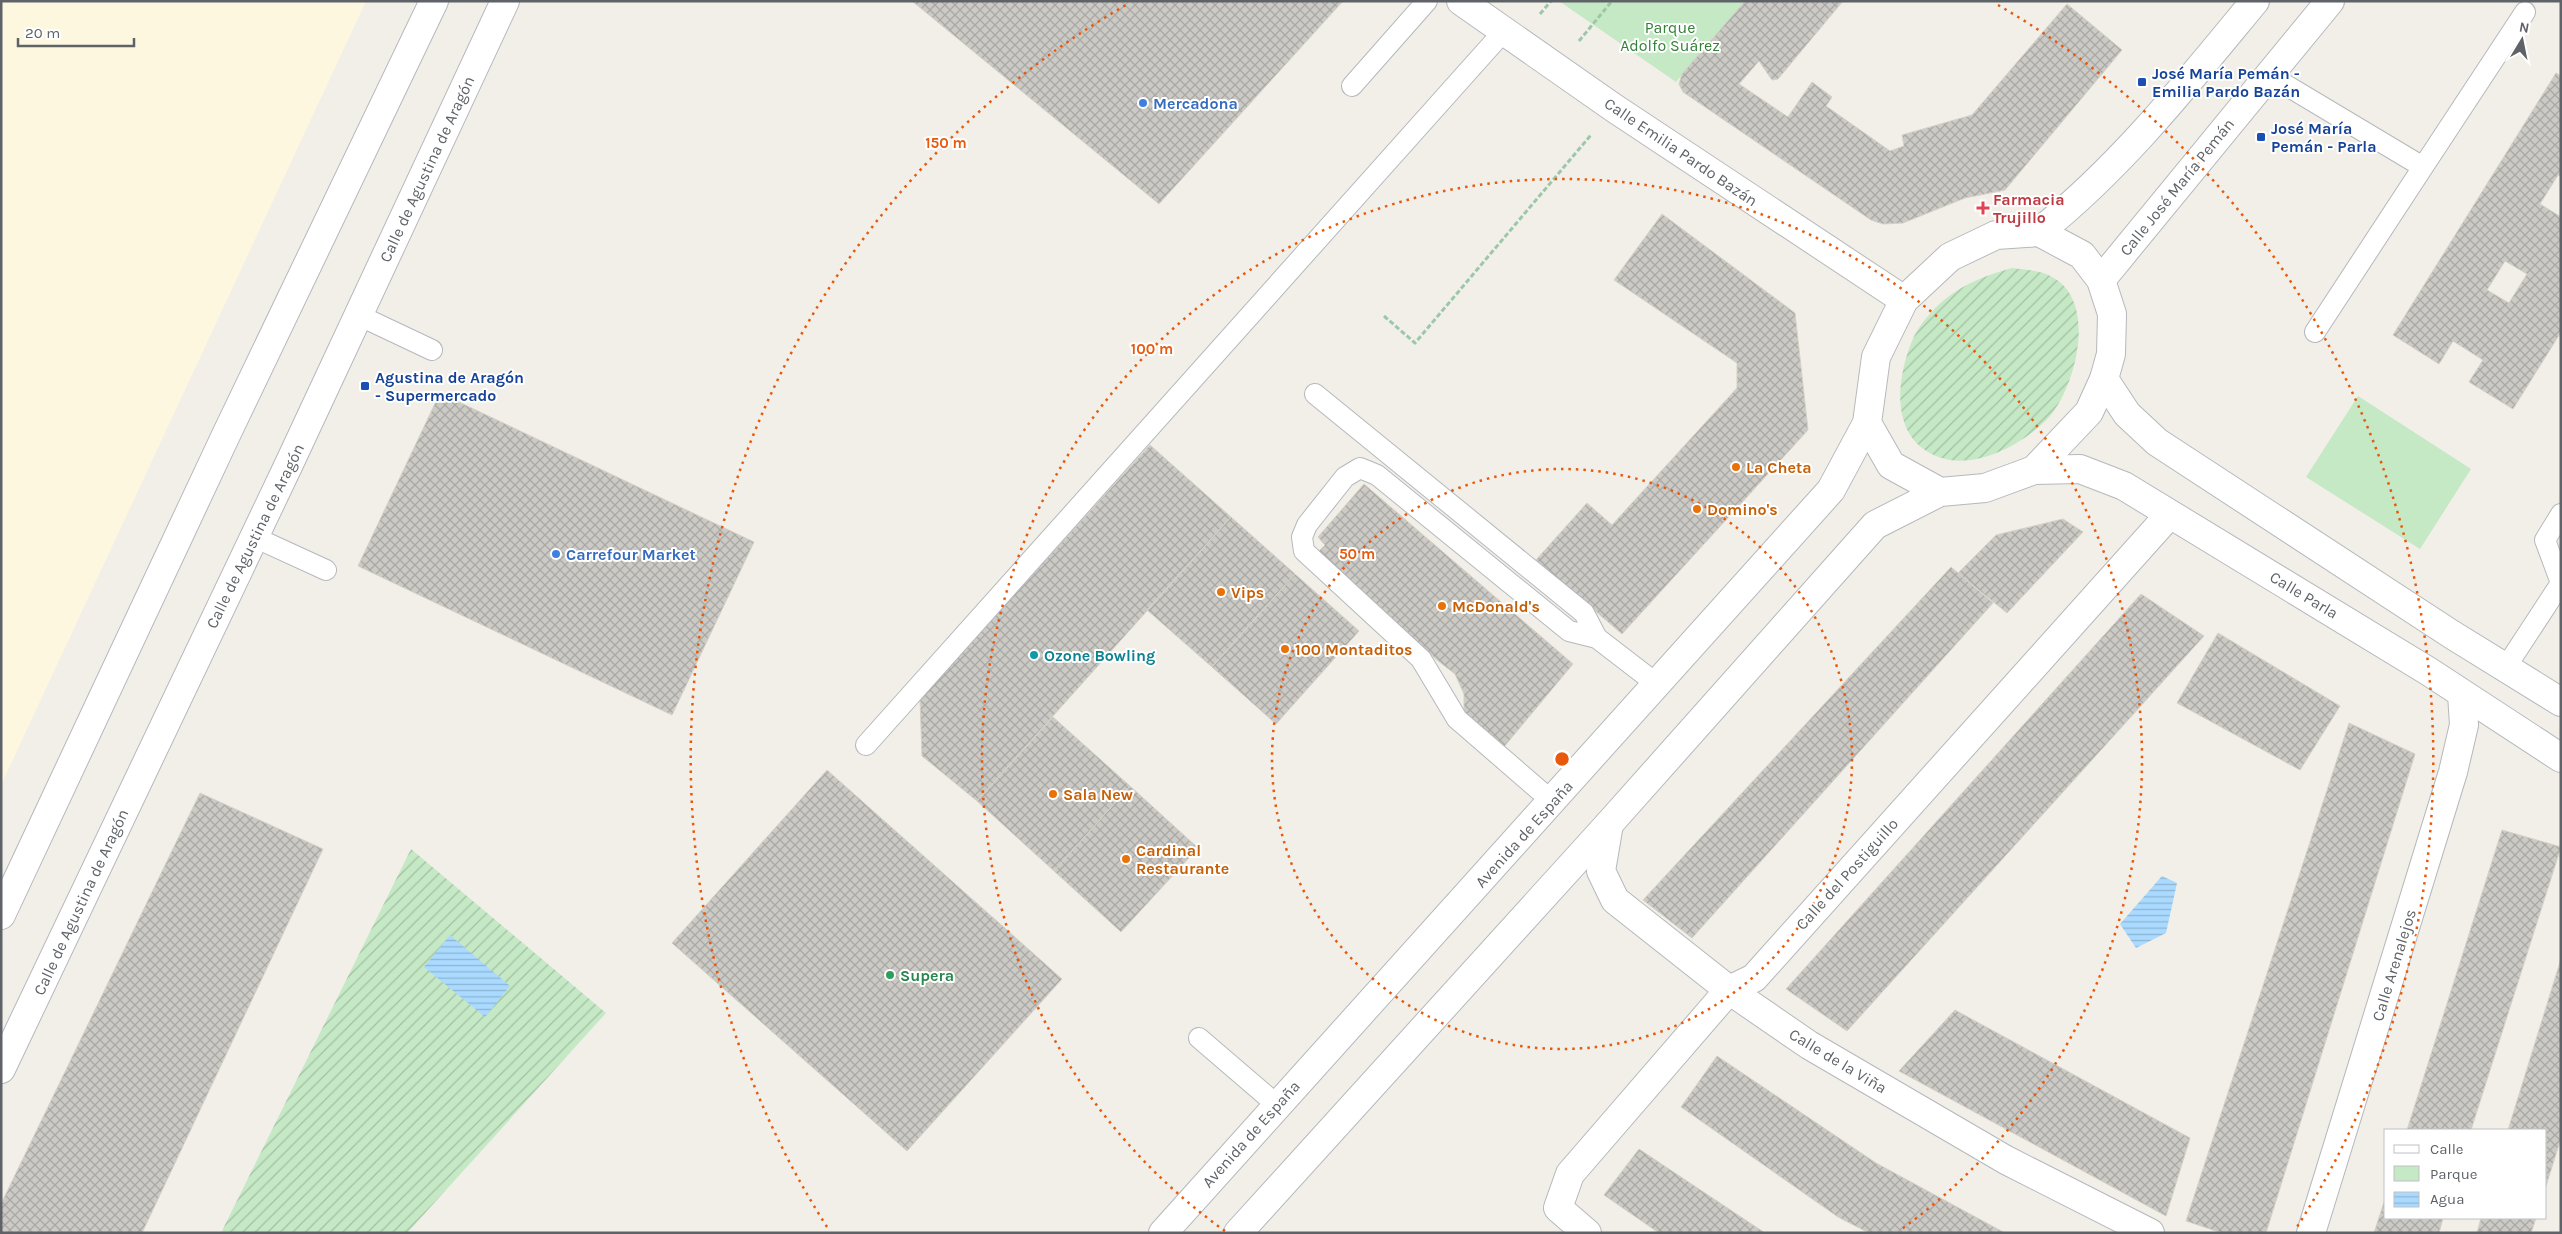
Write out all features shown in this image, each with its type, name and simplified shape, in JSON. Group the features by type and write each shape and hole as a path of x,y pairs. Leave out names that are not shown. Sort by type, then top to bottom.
{"street":[{"path":"1,915 222,444 434,1"},
{"name":"Calle de Agustina de Aragón","path":"1,1069 505,1"},
{"name":"Calle Emilia Pardo Bazán","path":"1461,1 1614,108 1904,300"},
{"path":"2039,232 2078,200 2104,175 2168,106 2255,1"},
{"name":"Calle José María Pemán","path":"2101,280 2330,1"},
{"path":"1238,1233 1609,824 1875,525 1940,492 1985,488 2034,470 2089,412 2104,379 2111,354 2112,314 2101,280 2082,256 2039,232 1996,234 1950,257 1904,300 1876,357 1867,423 1891,465 1940,492"},
{"path":"2104,379 2127,414 2157,442 2451,634 2561,702"},
{"name":"Avenida de España","path":"1163,1233 1553,802 1831,490 1867,423"},
{"name":"Calle Parla","path":"2034,470 2080,469 2124,486 2462,694 2561,758"},
{"name":"Calle del Postiguillo","path":"1587,1233 1558,1208 1570,1174 1729,990 1754,978 2170,514"},
{"name":"Calle Arenalejos","path":"2311,1233 2453,772 2464,725 2462,694"},
{"name":"Calle de la Viña","path":"1609,824 1601,871 1615,900 1729,990 1809,1045 2006,1160 2150,1233"}],"lane":[{"path":"1352,86 1427,1"},
{"path":"2315,332 2526,12"},
{"path":"866,745 1504,31"},
{"path":"2269,75 2423,167"},
{"path":"358,315 432,350"},
{"path":"1316,394 1584,613 1596,638"},
{"path":"1553,802 1457,718 1421,659 1304,552 1302,537 1307,525 1346,477 1360,468 1377,476 1569,631 1596,638 1658,685"},
{"path":"2506,667 2561,583 2545,540 2561,514"},
{"path":"254,536 326,570"},
{"path":"1199,1038 1277,1105"}],"path":[{"path":"1557,68 1612,1"},
{"path":"1384,316 1415,343 1614,108"}],"shaded area":[{"path":"1,1 366,1 1,785"}],"green space":[{"name":"Parque Adolfo Suárez","path":"1559,1 1745,1 1676,82"},
{"path":"2012,268 2038,272 2052,277 2066,289 2075,304 2078,323 2078,344 2068,385 2050,416 2027,436 2012,445 1981,458 1950,460 1936,456 1921,447 1911,436 1904,422 1900,390 1912,341 1926,318 1952,294 1976,280"},
{"path":"2358,396 2471,469 2420,549 2306,477"},
{"path":"411,849 606,1013 407,1233 221,1233"}],"water":[{"path":"2162,876 2177,883 2166,933 2136,948 2120,924"},
{"path":"450,935 510,986 485,1017 424,967"}],"building":[{"name":"Mercadona","path":"912,1 1343,1 1159,204"},
{"path":"1745,1 1843,1 1778,79 1772,80 1759,61 1739,84 1788,117 1812,82 1832,97 1826,106 1890,151 1904,146 1902,135 1972,115 2067,4 2122,50 2005,190 1965,198 1903,223 1883,224 1871,220 1683,92 1679,84 1682,74"},
{"path":"2556,73 2561,76 2561,176 2558,175 2540,204 2561,217 2561,332 2513,409 2469,382 2483,360 2453,341 2439,364 2393,335","holes":["2505,261 2527,274 2509,303 2487,290"]},
{"path":"1662,214 1795,313 1808,430 1622,634 1536,560 1587,503 1612,525 1737,388 1737,363 1614,280"},
{"name":"Carrefour Market","path":"440,393 754,542 672,715 358,566"},
{"name":"Ozone Bowling","path":"1150,445 1231,517 977,801 922,756 920,699"},
{"name":"McDonald's","path":"1364,484 1573,664 1503,748 1464,713 1464,694 1455,674 1437,660 1318,552 1325,545 1318,537"},
{"name":"Vips","path":"1231,517 1295,574 1212,667 1147,610"},
{"path":"2063,519 2083,532 2007,613 1958,573 1996,535"},
{"path":"1951,567 1993,603 1692,938 1643,900"},
{"name":"100 Montaditos","path":"1295,574 1359,631 1276,724 1212,667"},
{"path":"2141,594 2204,636 1847,1031 1786,989"},
{"path":"2218,633 2340,706 2300,770 2177,703"},
{"name":"Sala New","path":"1053,717 1130,786 1054,871 977,801"},
{"path":"2349,723 2415,754 2266,1233 2222,1233 2186,1221"},
{"path":"827,770 1062,979 907,1151 672,943"},
{"name":"Cardinal Restaurante","path":"1130,786 1198,848 1121,932 1054,871"},
{"path":"200,793 323,849 142,1233 1,1233 1,1204"},
{"path":"2502,830 2561,847 2471,1129 2407,1129"},
{"path":"2561,959 2561,1138 2547,1183 2547,1129 2508,1129"},
{"path":"1955,1010 2190,1138 2166,1216 1899,1071"},
{"path":"1717,1056 1876,1163 2005,1233 1869,1233 1838,1217 1681,1107"},
{"path":"1639,1149 1765,1233 1659,1233 1604,1195"},
{"path":"2384,1202 2384,1219 2443,1219 2439,1233 2374,1233"},
{"path":"2481,1219 2536,1219 2531,1233 2477,1233"}],"place":[{"name":"José María Pemán - Emilia Pardo Bazán","path":"2142,82"},
{"name":"Mercadona","path":"1143,103"},
{"name":"José María Pemán - Parla","path":"2261,137"},
{"name":"Farmacia Trujillo","path":"1983,208"},
{"name":"Agustina de Aragón - Supermercado","path":"365,386"},
{"name":"La Cheta","path":"1736,467"},
{"name":"Domino's","path":"1697,509"},
{"name":"Carrefour Market","path":"556,554"},
{"name":"Vips","path":"1221,592"},
{"name":"McDonald's","path":"1442,606"},
{"name":"100 Montaditos","path":"1285,649"},
{"name":"Ozone Bowling","path":"1034,655"},
{"name":"Sala New","path":"1053,794"},
{"name":"Cardinal Restaurante","path":"1126,859"},
{"name":"Supera","path":"890,975"}]}
